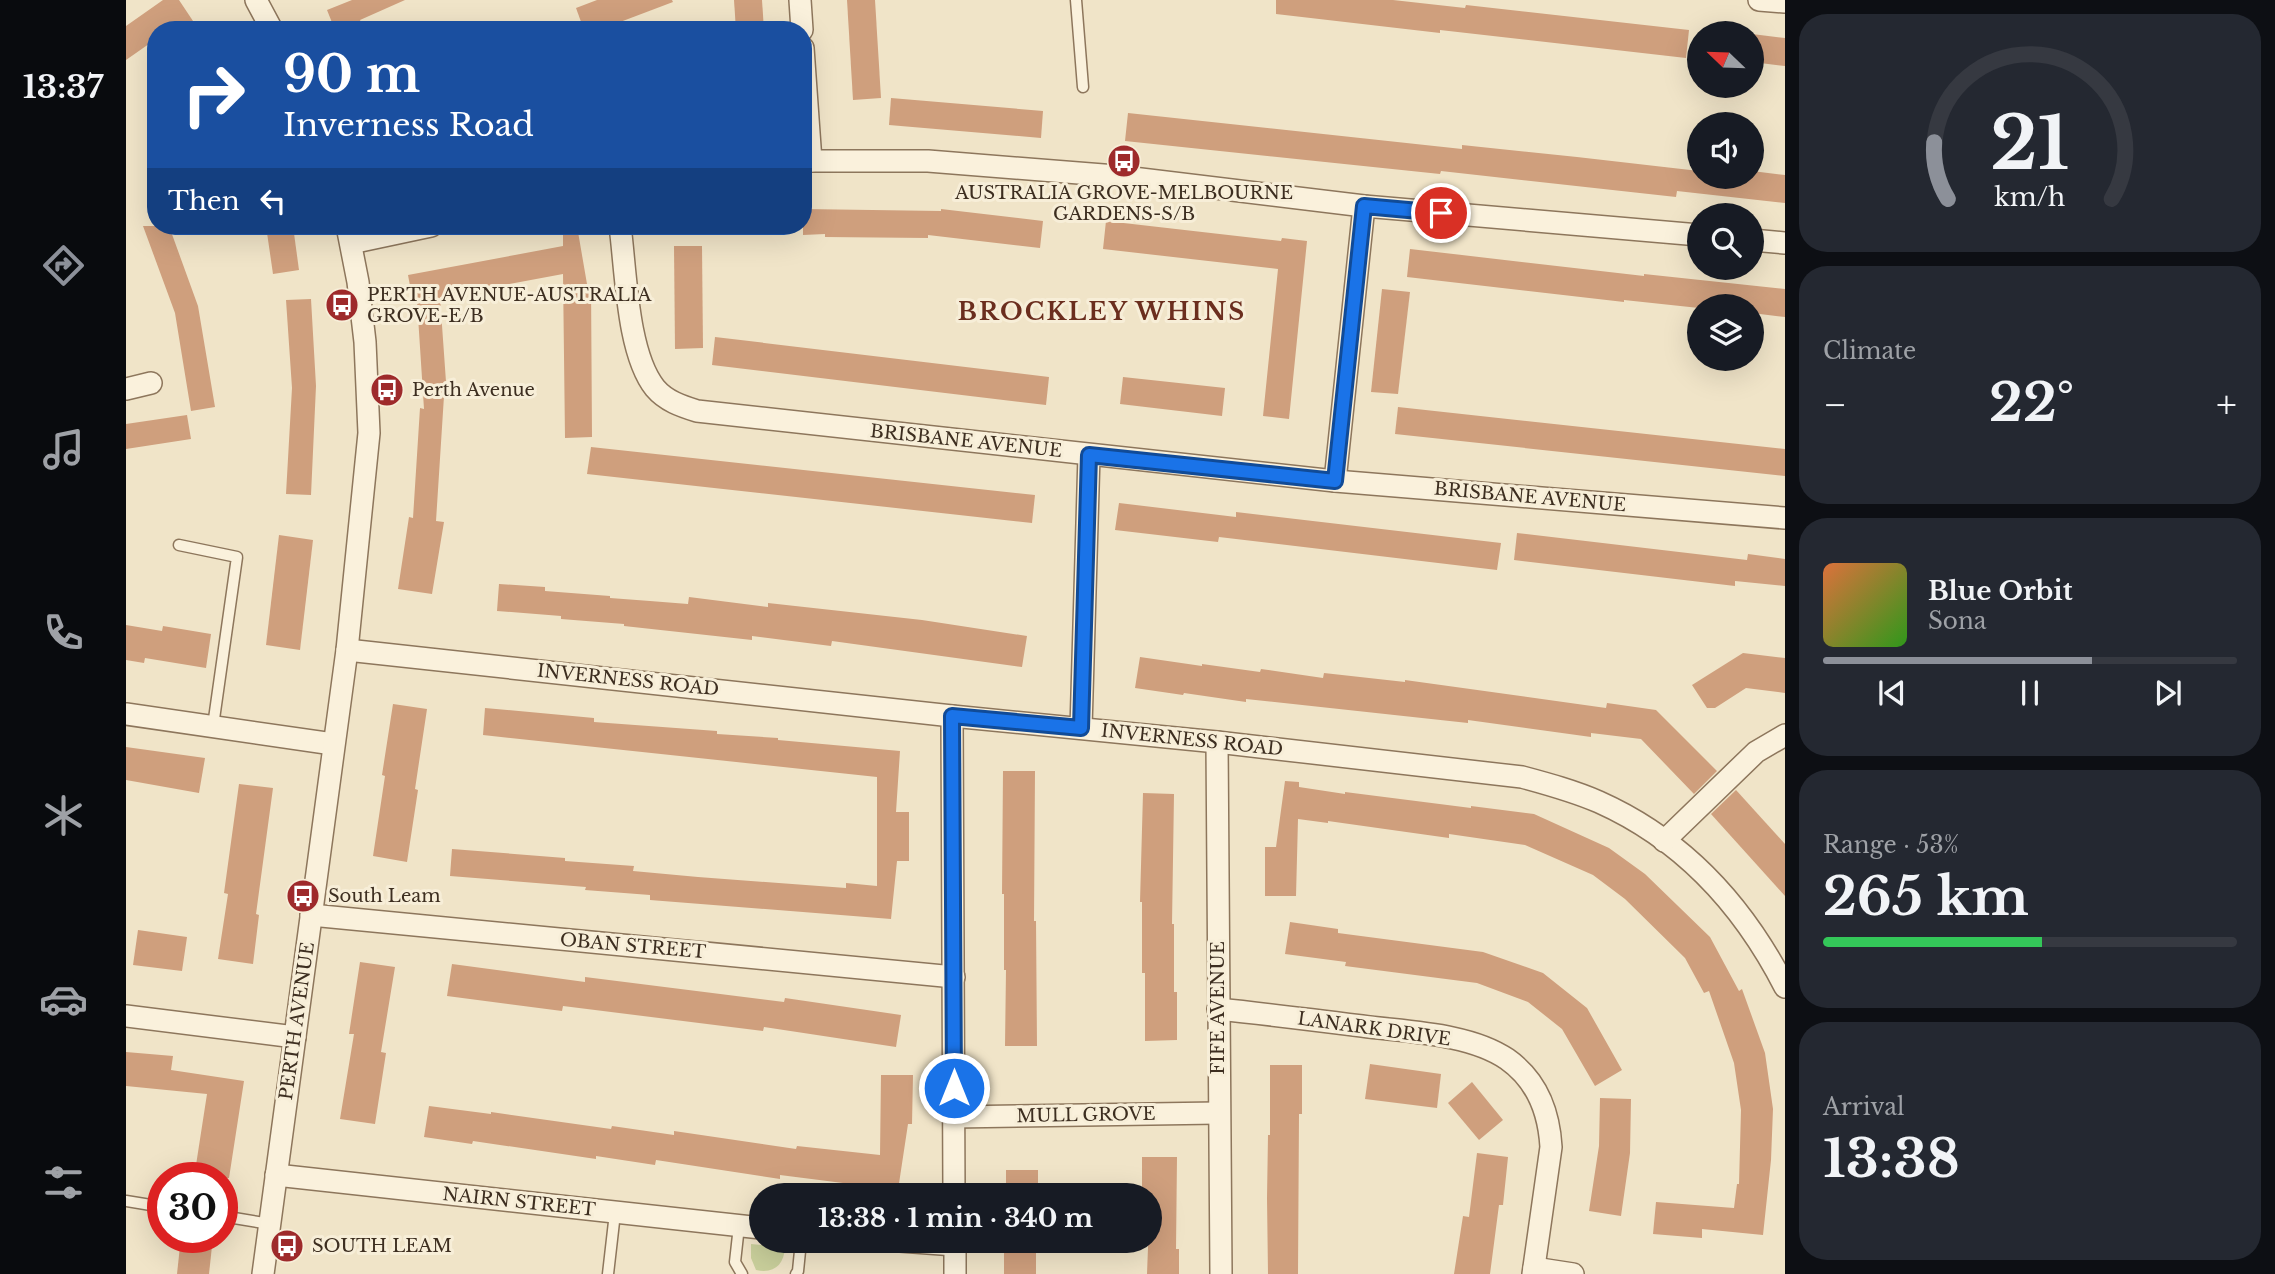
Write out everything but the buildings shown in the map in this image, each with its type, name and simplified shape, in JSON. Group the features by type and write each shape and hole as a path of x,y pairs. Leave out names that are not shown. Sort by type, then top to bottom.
{"street":[{"path":"800,0 801,21"},
{"path":"1759,0 1785,2"},
{"path":"261,1 269,21"},
{"path":"812,161 928,162 1115,176 1364,206 1687,235"},
{"path":"1335,481 1364,206"},
{"name":"PERTH AVENUE","path":"264,1274 347,650 369,433 365,342 349,235"},
{"name":"BRISBANE AVENUE","path":"621,235 634,338 642,367 656,389 675,405 697,411 1335,481 1785,518"},
{"path":"1764,241 1785,243"},
{"path":"126,389 151,383"},
{"path":"1081,728 1089,455"},
{"name":"INVERNESS ROAD","path":"347,650 952,716 1217,741 1522,777 1599,802 1636,822 1692,860 1739,910 1767,952 1785,987"},
{"path":"126,714 333,744"},
{"path":"952,716 954,1183"},
{"path":"1664,841 1756,752 1779,736 1785,735"},
{"name":"FIFE AVENUE","path":"1217,741 1221,1274"},
{"name":"OBAN STREET","path":"311,915 954,977"},
{"name":"LANARK DRIVE","path":"1218,1009 1435,1035 1485,1048 1507,1059 1524,1074 1535,1090 1545,1108 1550,1127 1550,1147 1534,1271"},
{"path":"126,1016 295,1037"},
{"name":"MULL GROVE","path":"954,1116 1218,1113"},
{"name":"NAIRN STREET","path":"276,1175 749,1227"},
{"path":"955,1253 955,1274"},
{"path":"1534,1271 1573,1274"}],"lane":[{"path":"1076,0 1083,87"},
{"path":"179,545 237,557 213,726"},
{"path":"126,1201 147,1204"},
{"path":"608,1274 615,1213"},
{"path":"238,1219 270,1224"},
{"path":"739,1226 735,1262 742,1274"},
{"path":"796,1274 800,1253"}],"green space":[{"path":"751,1253 784,1253 777,1267 768,1271 756,1270"}],"place":[{"name":"AUSTRALIA GROVE-MELBOURNE GARDENS-S/B","path":"1124,161"},
{"name":"PERTH AVENUE-AUSTRALIA GROVE-E/B","path":"342,305"},
{"name":"Perth Avenue","path":"387,390"},
{"name":"South Leam","path":"303,896"},
{"name":"SOUTH LEAM","path":"287,1246"}],"district":[{"name":"BROCKLEY WHINS","path":"1102,312"}],"route":[{"path":"954,1088 952,716 1081,728 1089,455 1335,481 1364,206 1441,213"}]}
